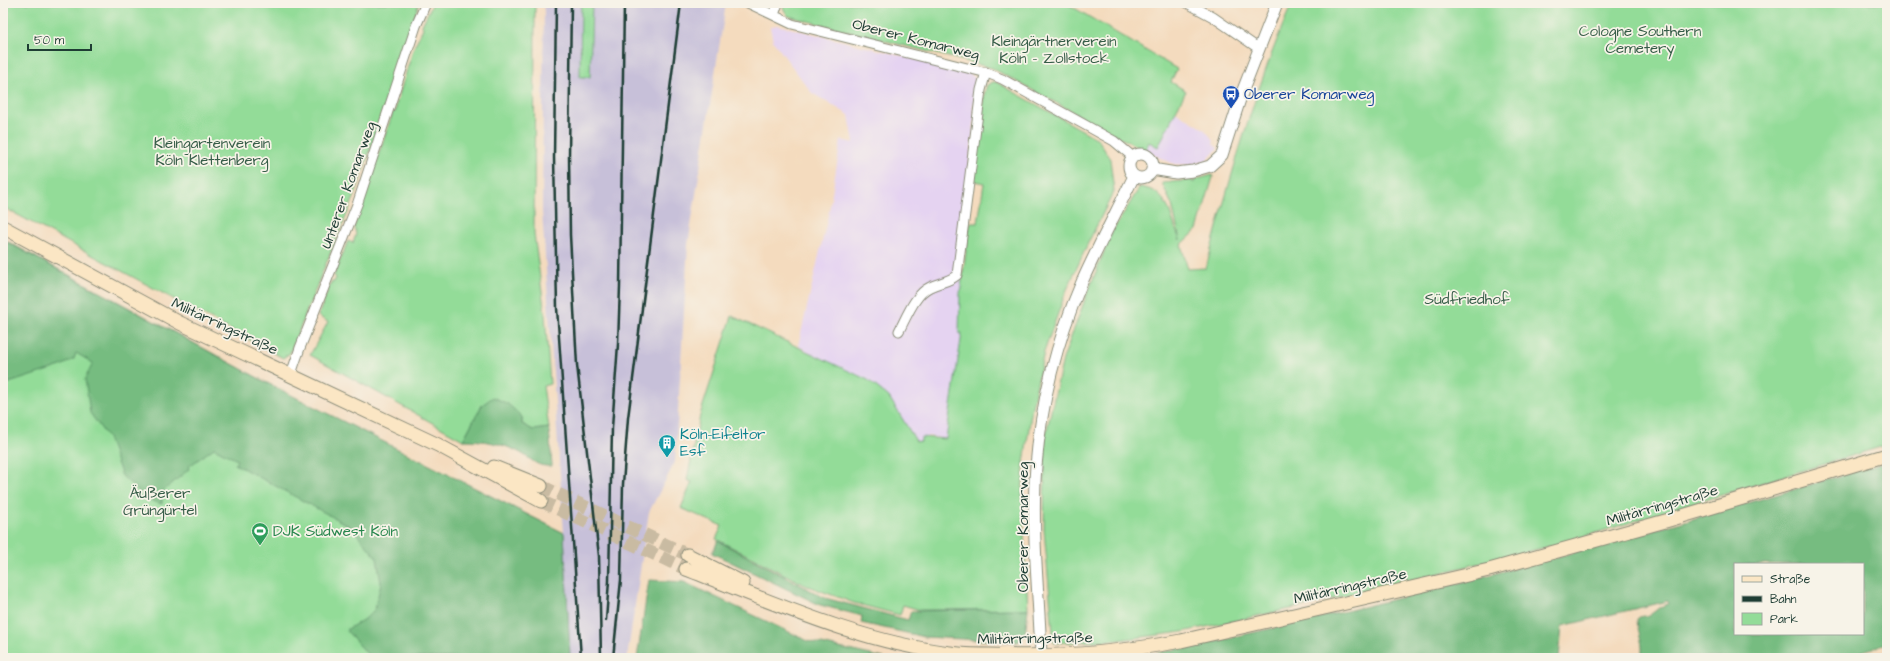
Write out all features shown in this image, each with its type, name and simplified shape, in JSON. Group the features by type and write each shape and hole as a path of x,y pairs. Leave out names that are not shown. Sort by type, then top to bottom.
{"main road":[{"name":"Militärringstraße","path":"3,227 180,323 291,374 438,445 541,501"},
{"name":"Militärringstraße","path":"438,445 541,486"},
{"name":"Militärringstraße","path":"686,569 810,617 907,646 950,653 1041,657 1142,648 1460,577 1568,549 1887,455"},
{"name":"Militärringstraße","path":"688,555 810,617"}],"street":[{"name":"Unterer Komarweg","path":"291,374 358,202 416,26 426,3"},
{"path":"774,15 778,3"},
{"path":"1187,3 1213,17 1258,48"},
{"path":"1152,169 1176,172 1193,171 1210,166 1222,154 1258,48 1277,3"},
{"name":"Oberer Komarweg","path":"748,4 792,24 986,72 1002,79 1114,141 1133,157"},
{"name":"Oberer Komarweg","path":"899,331 911,308 923,292 930,286 951,280 956,275 981,90 986,72"},
{"path":"1137,154 1147,156 1153,164 1152,169 1147,176 1143,178 1134,176 1129,166 1133,157 1137,154"},
{"name":"Oberer Komarweg","path":"1041,657 1035,489 1042,415 1054,363 1075,300 1094,257 1134,176"}],"shaded area":[{"path":"544,3 726,3 688,245 675,462 649,512 627,658 570,658 564,533 542,211"},
{"path":"777,25 968,72 975,78 977,85 973,107 975,117 957,268 962,280 960,294 960,333 962,333 946,439 928,436 921,442 916,441 889,397 875,386 798,346 829,212 841,140 854,143 849,115 812,93 773,41 770,27"},
{"path":"1176,112 1204,129 1214,141 1213,144 1218,148 1205,161 1190,165 1174,164 1145,151 1149,142 1158,147"}],"green space":[{"name":"Kleingartenverein Köln Klettenberg","path":"3,3 419,3 354,198 290,353 283,358 3,207"},
{"path":"433,3 535,3 534,234 545,314 550,384 543,386 549,428 533,430 522,424 522,417 482,405 463,440 310,355 328,322 318,316 331,282 334,282 336,278 334,275 348,241 353,243 356,234 354,227 393,112 396,111 396,105 414,47 423,28 422,25"},
{"path":"581,3 592,3 590,77 580,77"},
{"name":"Kleingärtnerverein Köln - Zollstock","path":"784,3 1066,3 1177,69 1171,82 1186,91 1158,147 1149,142 1145,151 992,68 788,16 783,8"},
{"name":"Südfriedhof","path":"1292,3 1887,3 1887,445 1559,544 1308,605 1182,632 1118,640 1054,643 1044,530 1045,438 1063,359 1087,294 1112,232 1140,187 1158,194 1163,200 1168,207 1180,240 1172,205 1162,183 1192,180 1192,182 1195,182 1194,180 1212,175 1213,177 1197,230 1181,245 1188,269 1206,268 1244,134 1266,68"},
{"name":"Kleingärtnerverein Köln - Zollstock","path":"996,82 1098,139 1110,159 1114,191 1065,294 1044,352 1032,407 1024,463 1022,497 1028,609 920,610 903,605 900,615 854,603 805,585 716,539 722,526 681,508 692,482 687,480 700,415 732,316 868,380 889,397 916,441 921,442 921,437 946,439 962,333 959,333 960,294 970,223 978,223 984,183 974,181 984,95 987,85"},
{"name":"Äußerer Grüngürtel","path":"3,239 271,385 564,533 570,658 3,658"},
{"path":"3,240 271,385 564,533 570,658 371,658 346,630 366,618 375,609 381,583 377,558 351,527 235,464 237,460 214,448 188,467 189,469 162,492 162,504 149,500 122,476 108,438 90,413 85,379 93,363 76,353 74,359 61,366 3,385"},
{"path":"493,397 508,404 522,417 522,424 533,430 549,428 552,466 538,464 519,452 499,444 485,441 463,440 482,405"},
{"path":"1887,462 1887,644 1838,658 1641,658 1642,648 1637,619 1649,615 1660,607 1669,604 1668,601 1562,626 1559,658 1132,658 1323,617 1418,594 1700,517"},
{"path":"718,541 825,598 908,620 911,611 1028,609 1025,636 1018,642 925,637 861,623 862,616 820,605 712,553"},
{"path":"649,580 684,582 808,641 884,658 637,658"}],"tunnel":[{"path":"541,486 688,555"},
{"path":"541,501 686,569"}],"railway":[{"path":"556,3 554,157 557,308 581,658"},
{"path":"571,3 569,156 570,235 577,365 599,556 601,658"},
{"path":"606,620 609,581 612,428 618,344 620,286 624,3"},
{"path":"613,658 621,580 623,484 628,418 681,3"}],"place":[{"name":"Oberer Komarweg","path":"1231,109"},
{"name":"Köln-Eifeltor Esf","path":"667,458"},
{"name":"DJK Südwest Köln","path":"260,546"}],"park label":[{"name":"Cologne Southern Cemetery","path":"1640,40"}]}
